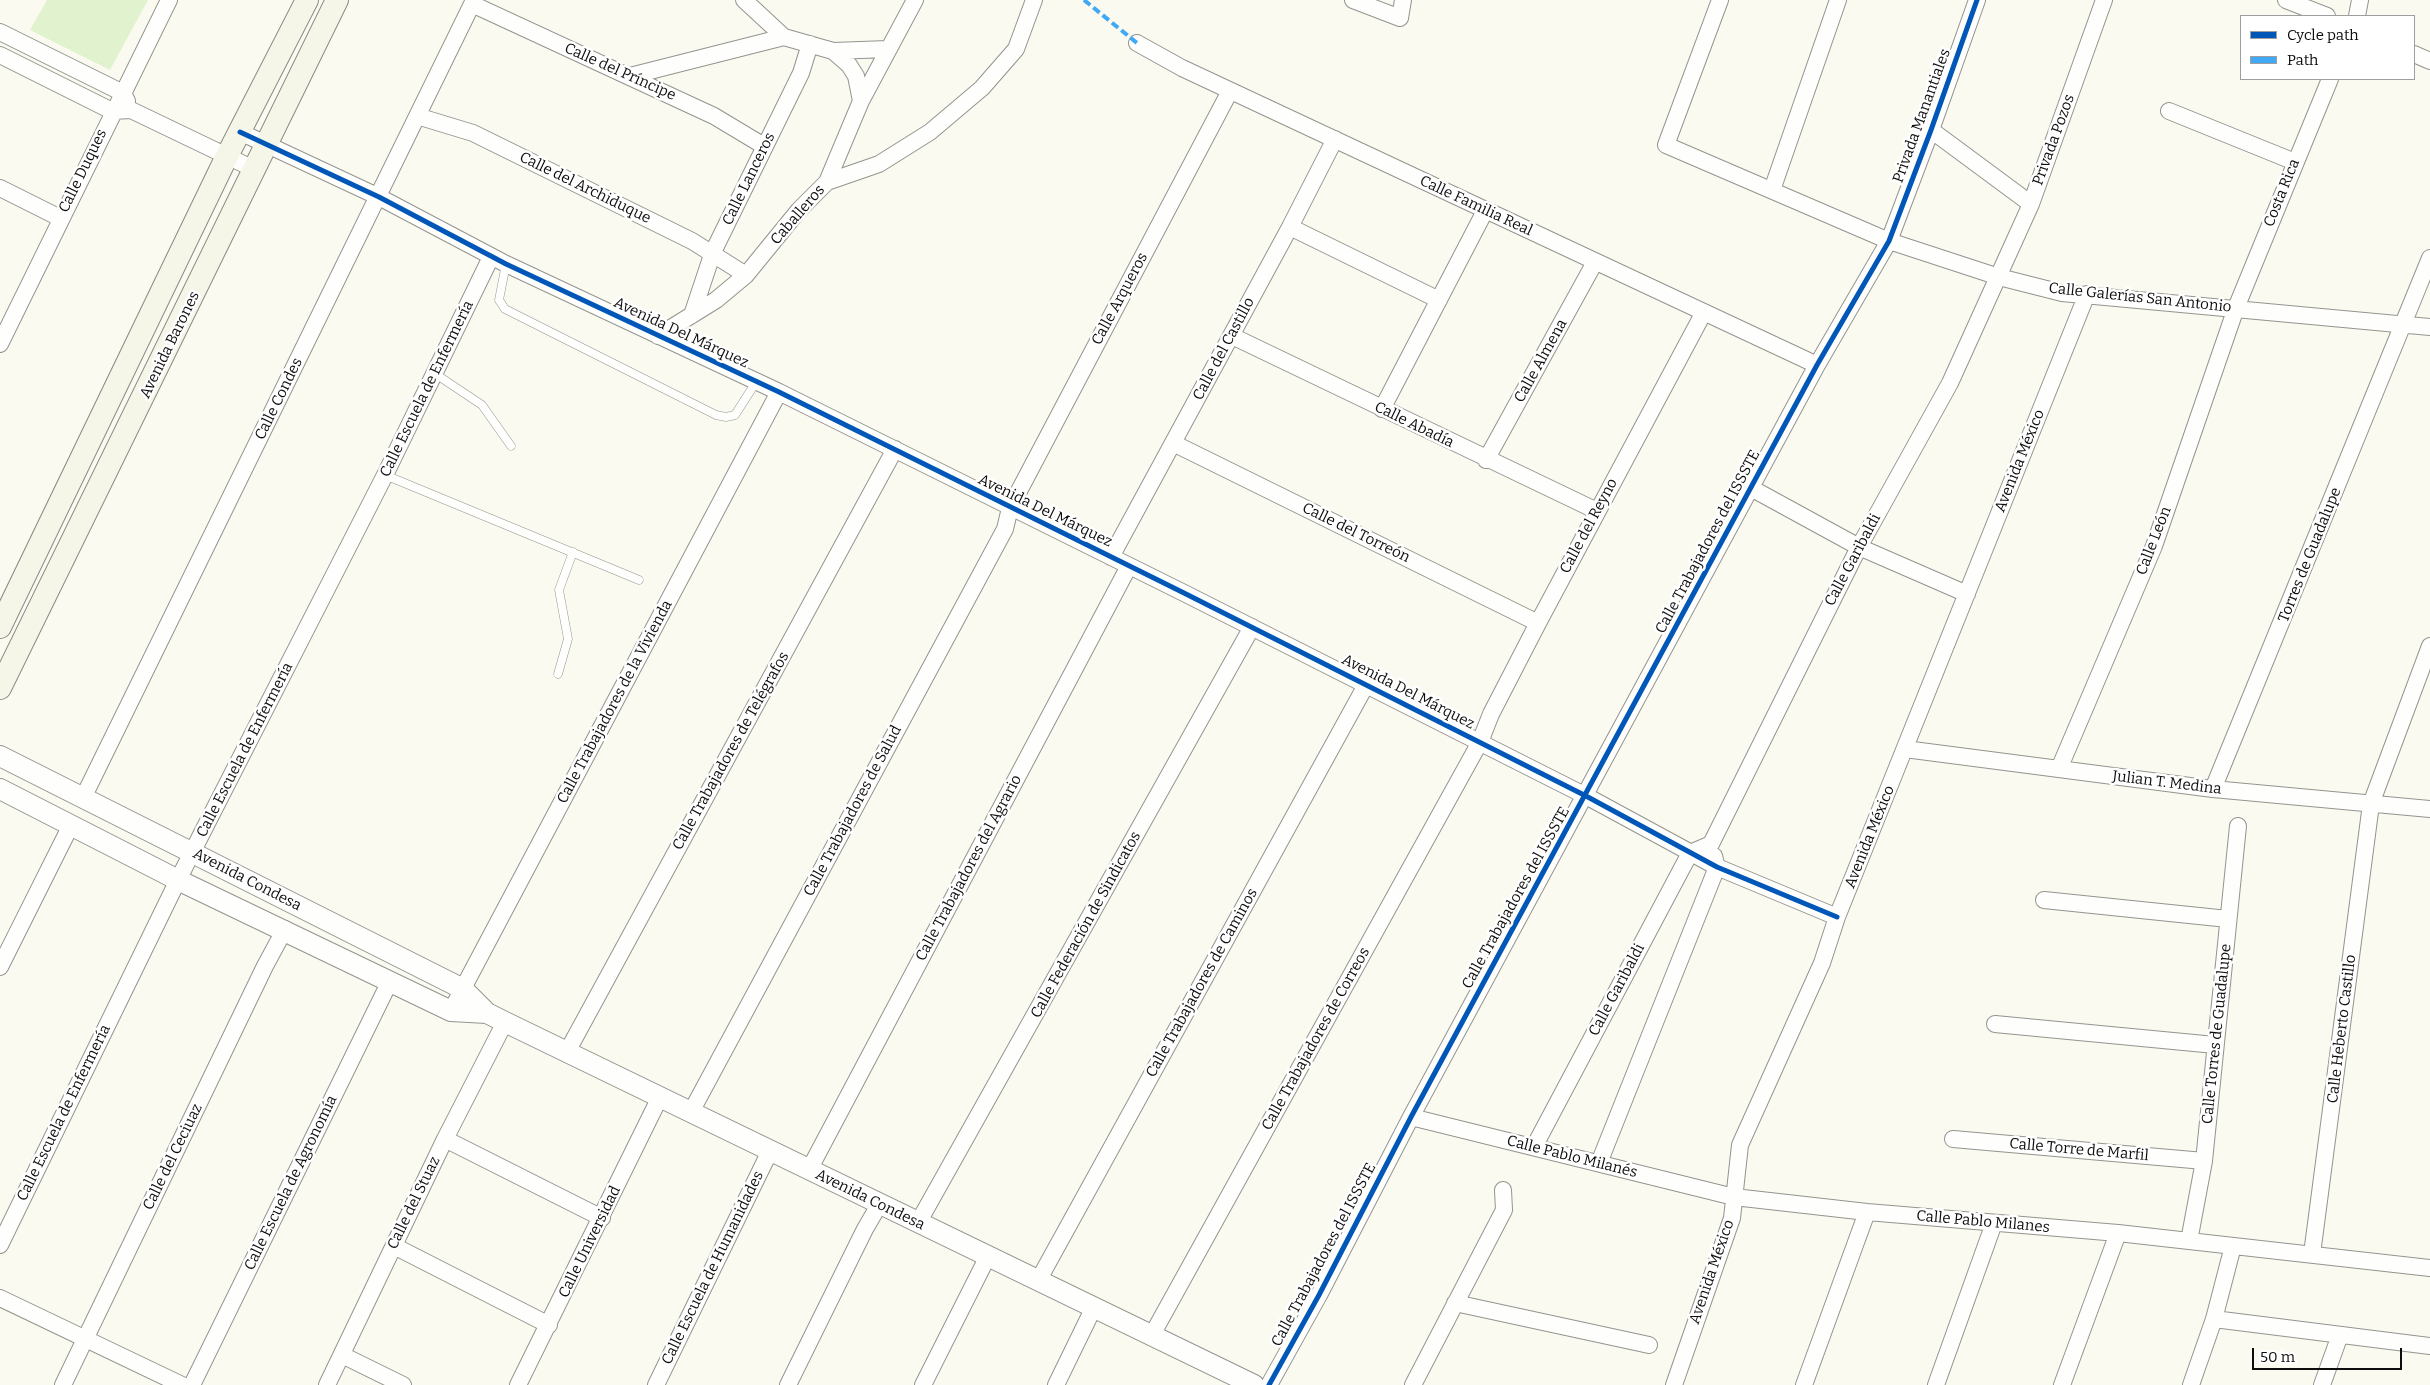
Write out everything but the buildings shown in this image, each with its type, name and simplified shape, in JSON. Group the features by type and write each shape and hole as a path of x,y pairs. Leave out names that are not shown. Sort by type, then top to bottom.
{"main road":[{"name":"Avenida Barones","path":"0,627 226,156 307,0"},
{"name":"Avenida Barones","path":"0,688 268,146 337,0"},
{"path":"97,425 125,437"}],"street":[{"name":"Calle Duques","path":"0,344 5,321 60,218 168,0"},
{"path":"744,0 784,37 833,52 849,65 856,76 861,101"},
{"name":"Caballeros","path":"658,336 716,300 746,275 799,210 827,182 861,101 915,0"},
{"path":"827,182 879,164 930,132 982,88 1016,49 1034,0"},
{"path":"1353,0 1400,18 1403,0"},
{"name":"Calle Galerías San Antonio","path":"1720,0 1666,145 1889,241 1999,277 2062,293 2404,322 2430,327"},
{"path":"1772,190 1838,0"},
{"name":"Privada Manantiales","path":"1889,241 1977,0"},
{"name":"Privada Pozos","path":"1999,277 2032,204 2104,0"},
{"path":"2286,0 2307,12 2322,15"},
{"path":"2357,15 2360,0"},
{"name":"Calle del Príncipe","path":"473,2 714,116 764,146"},
{"name":"Calle Condes","path":"84,798 473,2"},
{"path":"0,32 123,93 131,110"},
{"path":"630,76 784,37"},
{"name":"Calle Familia Real","path":"1136,43 1230,91 1817,365"},
{"name":"Calle Lanceros","path":"692,315 713,252 801,73 810,44"},
{"path":"833,52 888,49"},
{"path":"2415,54 2430,61"},
{"path":"0,55 112,111 131,110 256,170"},
{"name":"Costa Rica","path":"2236,308 2325,82"},
{"name":"Calle Arqueros","path":"1010,508 1230,91"},
{"path":"2169,111 2295,162"},
{"name":"Calle del Archiduque","path":"416,116 473,133 623,205 713,252 746,275"},
{"path":"1931,130 2032,204"},
{"name":"Avenida Del Márquez","path":"240,132 379,197 499,260 895,449 1480,742 1586,796 1717,867 1837,917"},
{"name":"Calle del Castillo","path":"1111,557 1232,336 1335,139"},
{"path":"0,188 60,218"},
{"path":"1382,409 1485,211"},
{"path":"1290,227 1439,300"},
{"name":"Calle Trabajadores del ISSSTE","path":"1269,1385 1411,1117 1817,365 1889,241"},
{"name":"Torres de Guadalupe","path":"2212,789 2430,258"},
{"name":"Calle Escuela de Enfermería","path":"0,1245 178,880 385,475 434,373 499,260"},
{"name":"Calle Almena","path":"1486,460 1595,262"},
{"name":"Calle Garibaldi","path":"1711,844 1859,547 1950,383 1999,277"},
{"name":"Avenida México","path":"1674,1385 1732,1218 1740,1145 1822,963 1837,917 2087,294"},
{"name":"Calle León","path":"2059,769 2154,546 2236,308"},
{"name":"Calle del Reyno","path":"1480,742 1491,714 1538,623 1704,312"},
{"name":"Calle Abadía","path":"1232,336 1486,460 1597,511"},
{"name":"Calle Trabajadores de la Vivienda","path":"451,1011 779,392"},
{"name":"Calle del Torreón","path":"1173,443 1538,623"},
{"name":"Calle Trabajadores de Telégrafos","path":"567,1052 895,449"},
{"path":"1751,488 1859,547 1967,594"},
{"name":"Calle Trabajadores de Salud","path":"691,1112 1005,529 1010,508"},
{"name":"Calle Trabajadores del Agrario","path":"809,1170 1130,566"},
{"name":"Calle Federación de Sindicatos","path":"918,1223 1252,627"},
{"name":"Calle Heberto Castillo","path":"2312,1254 2371,804 2430,646"},
{"name":"Calle Trabajadores de Caminos","path":"1038,1281 1366,685"},
{"name":"Calle Trabajadores de Correos","path":"1152,1335 1480,742"},
{"name":"Julian T. Medina","path":"1905,749 2212,789 2430,809"},
{"name":"Avenida Condesa","path":"0,756 463,989 487,1013 1254,1385"},
{"name":"Avenida Condesa","path":"0,789 178,880 285,929 451,1011 487,1013"},
{"path":"0,967 71,825"},
{"name":"Calle Torres de Guadalupe","path":"2189,1241 2204,1161 2238,826"},
{"path":"1598,1163 1717,867 1711,844 1690,853"},
{"name":"Calle Garibaldi","path":"1534,1147 1690,853"},
{"path":"2044,900 2228,919"},
{"name":"Calle del Ceciuaz","path":"63,1385 260,975 285,929"},
{"name":"Calle Escuela de Agronomía","path":"192,1385 390,981"},
{"name":"Calle del Stuaz","path":"327,1385 445,1139 505,1022"},
{"path":"1995,1024 2215,1045"},
{"name":"Calle Universidad","path":"518,1385 660,1097"},
{"name":"Calle Pablo Milanés","path":"1411,1117 1734,1197"},
{"path":"445,1139 602,1218"},
{"name":"Calle Torre de Marfil","path":"1953,1139 2204,1161"},
{"name":"Calle Escuela de Humanidades","path":"656,1385 770,1151"},
{"path":"1413,1385 1504,1210 1503,1190"},
{"name":"Calle Pablo Milanes","path":"1734,1197 1867,1212 2118,1233 2430,1268"},
{"path":"788,1385 865,1229 880,1205"},
{"path":"1804,1385 1867,1212"},
{"path":"1936,1385 1994,1223"},
{"path":"2062,1385 2118,1233"},
{"path":"394,1246 548,1324"},
{"path":"2191,1385 2214,1319 2233,1246"},
{"path":"923,1385 988,1256"},
{"path":"0,1298 182,1385"},
{"path":"1455,1303 1649,1345"},
{"path":"1056,1385 1094,1307"},
{"path":"2214,1319 2430,1346"},
{"path":"2322,1385 2340,1334"},
{"path":"342,1354 403,1385"}],"lane":[{"path":"499,260 499,300 505,309 716,415 726,417 735,415 756,382"},
{"path":"434,373 482,405 511,446"},
{"path":"385,475 639,580"},
{"path":"558,674 568,639 559,590 573,552"}],"green space":[{"path":"47,0 148,0 110,70 30,30"}],"marked path":[{"path":"1084,0 1137,43"}],"cycle path":[{"path":"1269,1385 1319,1295 1411,1117 1817,365 1889,241 1977,0"},
{"path":"240,132 379,197 506,264 779,392 1184,593 1586,796 1717,867 1837,917"}]}
